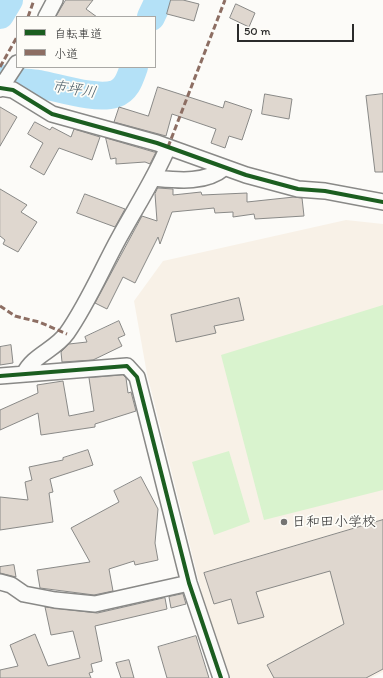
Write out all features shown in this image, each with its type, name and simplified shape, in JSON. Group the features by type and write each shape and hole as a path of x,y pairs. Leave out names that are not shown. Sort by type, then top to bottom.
{"street":[{"path":"47,16 55,0"},
{"path":"16,64 0,88 13,90 52,114 72,118 168,147 224,168 298,189 325,191 383,202"},
{"path":"24,374 28,366 62,340 67,334 86,304 168,147"},
{"path":"153,178 187,180 208,177 217,174 224,168"},
{"path":"0,376 127,366 137,377 189,583 221,678"},
{"path":"0,582 11,585 24,594 55,600 95,604 189,583"}],"shaded area":[{"name":"日和田小学校","path":"346,220 383,224 383,672 371,678 225,678 221,670 147,374 134,301 163,261"}],"green space":[{"path":"383,305 383,490 264,520 221,355"},
{"path":"229,451 250,522 214,535 192,462"}],"building":[{"path":"66,0 93,0 86,9 96,16 57,16"},
{"path":"171,0 183,0 199,4 194,21 167,14"},
{"path":"236,4 255,13 249,27 230,18"},
{"path":"158,87 223,108 225,101 252,110 242,140 229,136 225,148 211,143 216,129 172,114 166,136 114,122 119,107 148,116"},
{"path":"265,94 292,99 289,119 262,114"},
{"path":"383,94 383,172 375,172 366,96"},
{"path":"0,107 17,117 0,146"},
{"path":"35,122 50,130 52,127 71,137 74,129 100,137 92,160 59,148 44,175 30,167 43,143 28,134"},
{"path":"106,138 156,152 150,164 145,162 116,164 116,158 111,159"},
{"path":"158,188 173,189 173,195 201,192 202,195 247,193 247,202 294,197 302,198 304,216 255,219 254,214 233,217 233,212 215,213 214,208 172,212 160,244 158,237 135,283 123,277 107,309 95,303 142,216 157,221 155,194"},
{"path":"0,189 27,205 21,212 37,222 18,252 3,244 5,240 0,236"},
{"path":"85,194 125,209 115,227 77,213"},
{"path":"239,298 244,320 214,326 216,333 176,342 171,315"},
{"path":"119,321 125,335 118,338 122,346 93,360 62,362 61,352 69,344 87,342 85,337"},
{"path":"11,345 13,363 0,365 0,347"},
{"path":"123,375 126,378 128,393 131,392 136,411 95,424 95,427 41,435 38,413 0,430 0,410 38,393 37,385 63,381 69,416 94,411 89,378"},
{"path":"88,450 93,465 50,479 53,492 49,493 53,522 0,530 0,497 28,500 25,482 32,480 29,467 63,460 63,458"},
{"path":"141,477 158,509 155,543 158,560 135,565 134,561 109,569 113,591 94,595 40,588 37,570 90,562 71,528 119,502 114,491"},
{"path":"383,520 383,669 366,678 274,678 267,665 344,624 330,571 256,592 264,617 238,624 231,599 214,604 204,573"},
{"path":"14,565 16,577 0,573 0,567"},
{"path":"183,594 186,604 171,608 169,597"},
{"path":"165,598 167,609 95,626 102,661 91,664 93,672 89,673 91,678 0,678 0,670 18,666 10,645 35,634 48,666 80,658 73,631 51,635 45,607 97,613"},
{"path":"196,636 209,678 167,678 158,647"},
{"path":"129,660 134,678 121,678 116,663"}],"waterway":[{"name":"市坪川","path":"0,15 9,0"},
{"name":"市坪川","path":"151,16 159,0"},
{"name":"市坪川","path":"0,78 15,82 39,84 98,96 115,94 122,90 128,83 134,68"}],"marked path":[{"path":"28,16 34,0"},
{"path":"168,147 225,0"},
{"path":"0,67 16,39"},
{"path":"0,306 15,316 39,322 67,334"}],"cycle path":[{"path":"0,88 13,90 52,114 157,143 246,175 298,189 325,191 383,202"},
{"path":"0,376 127,366 137,377 189,583 221,678"}],"place":[{"name":"日和田小学校","path":"284,522"}]}
